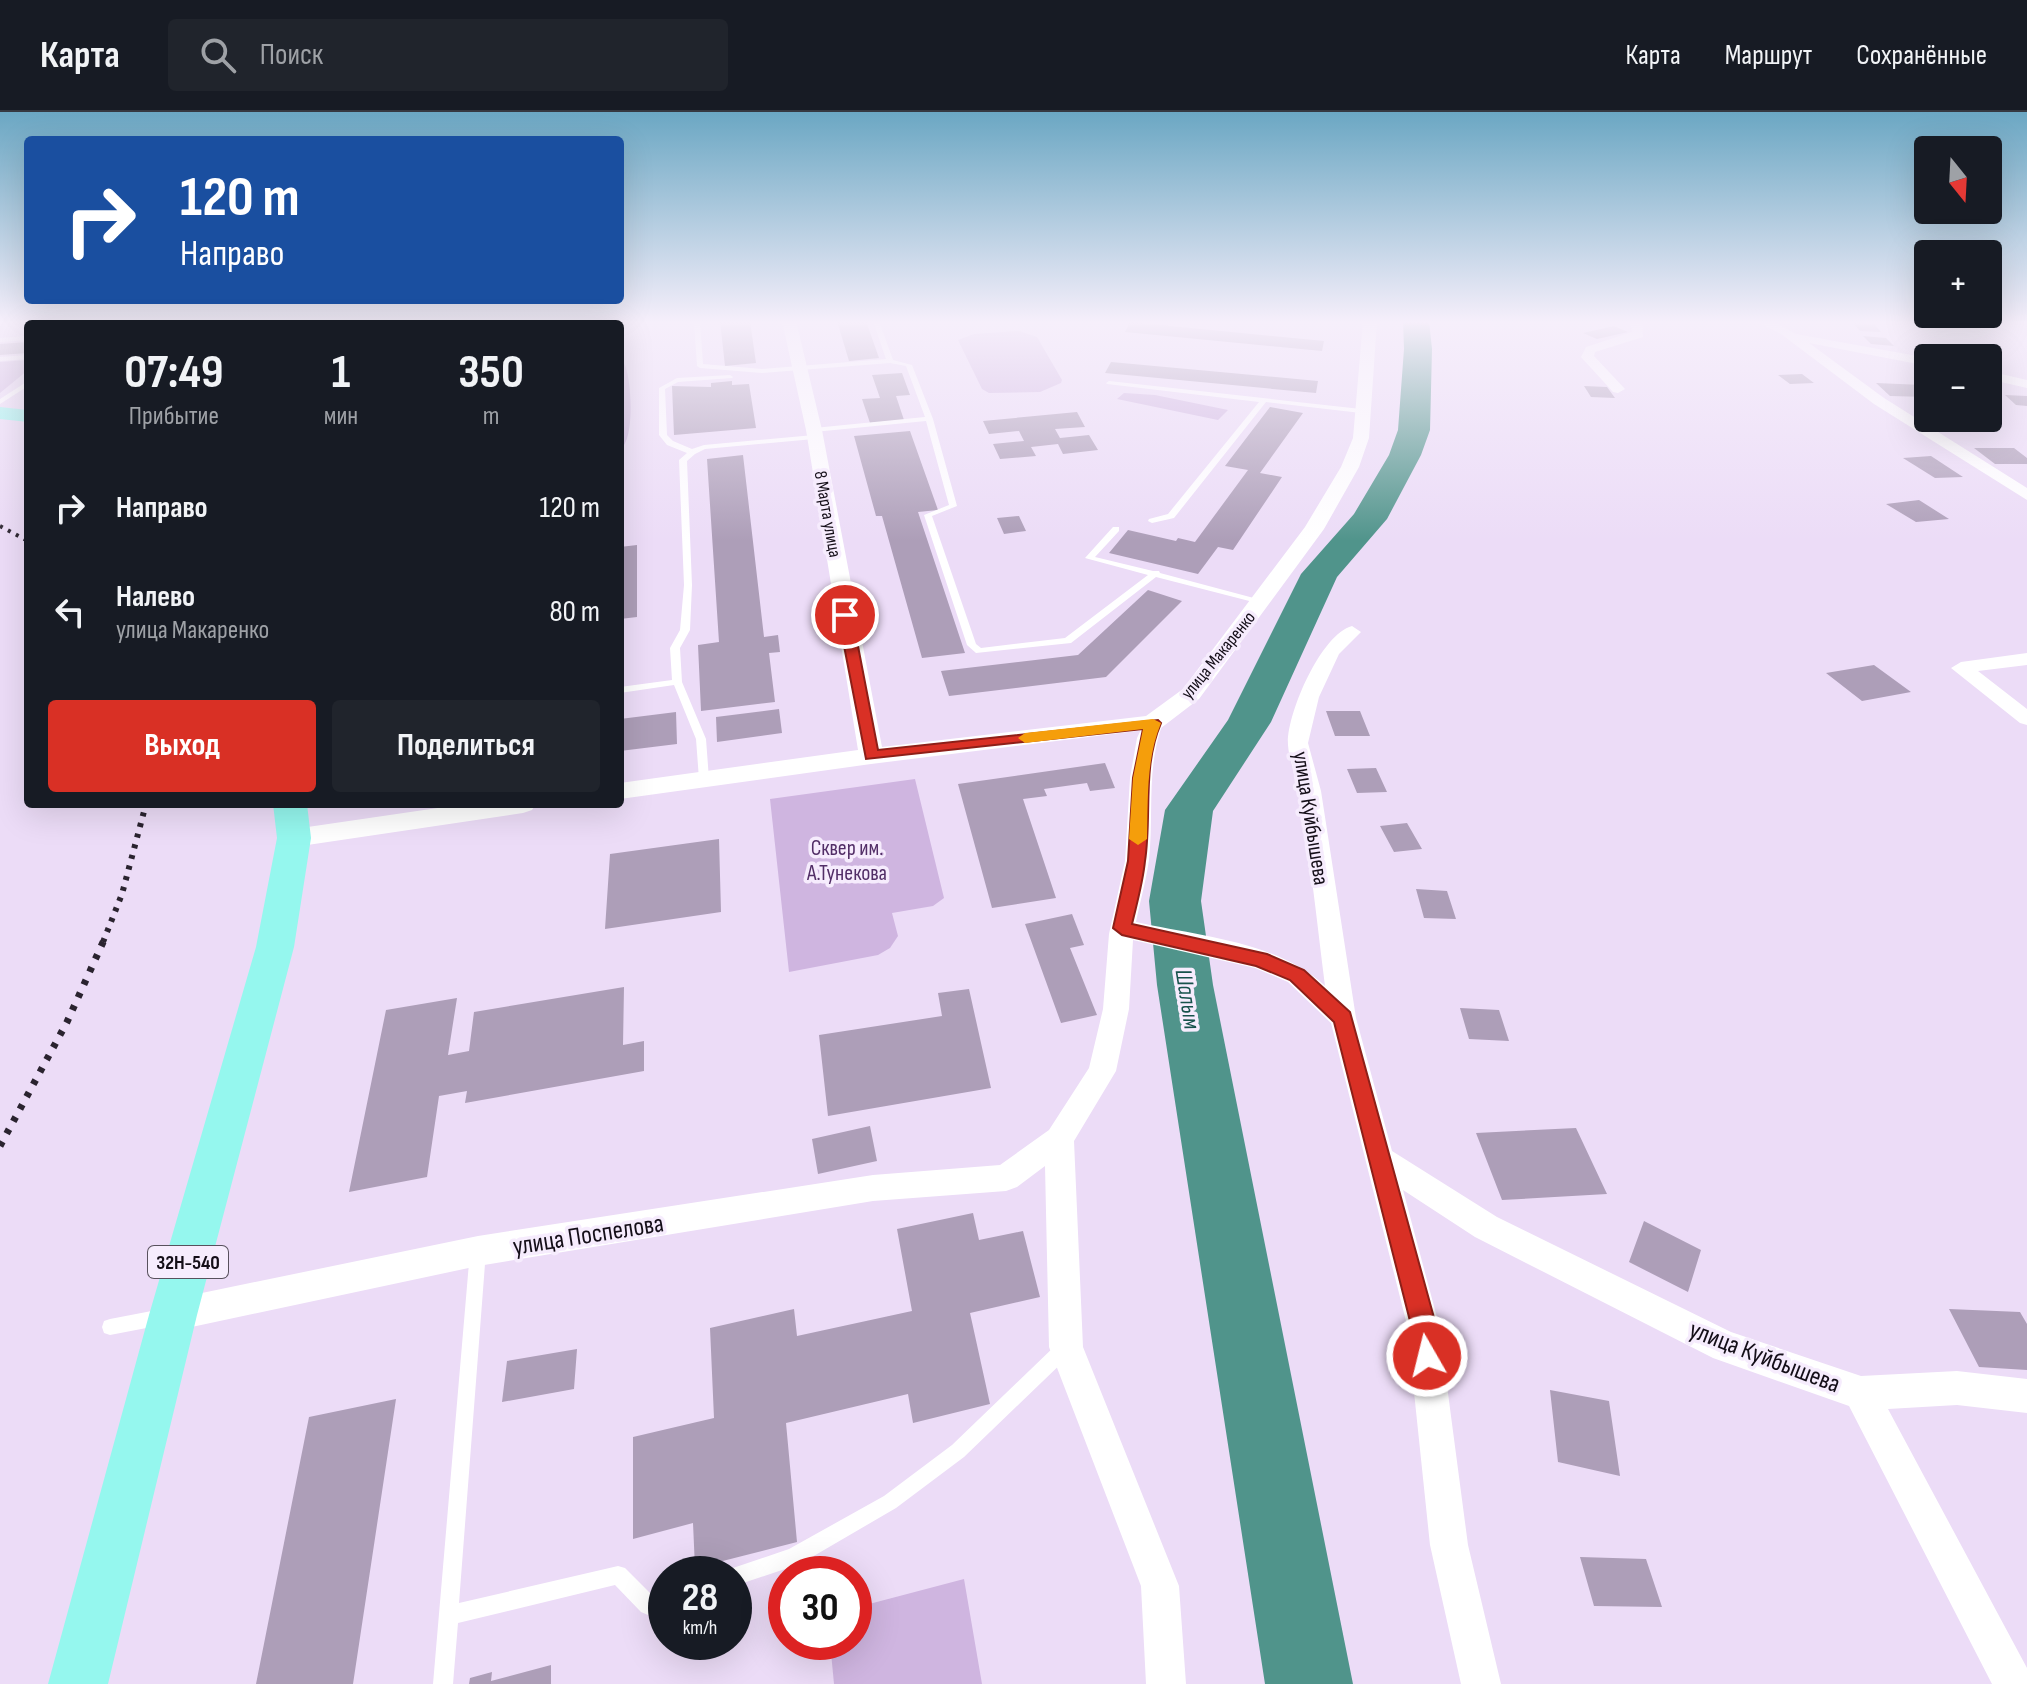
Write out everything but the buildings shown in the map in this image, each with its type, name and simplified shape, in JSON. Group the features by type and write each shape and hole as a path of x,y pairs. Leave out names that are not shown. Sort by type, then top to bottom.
{"main road":[{"path":"0,413 24,416"},
{"name":"32Н-540","path":"78,1684 173,1315 275,947 292,821"}],"street":[{"name":"8 Марта улица","path":"806,394 871,756"},
{"name":"улица Макаренко","path":"1153,723 1191,694 1314,529 1350,467 1361,438 1363,394"},
{"path":"1870,394 2027,495"},
{"name":"улица Куйбышева","path":"1352,632 1331,652 1314,685 1298,743 1310,791 1343,1018 1423,1325 1449,1545 1481,1684"},
{"path":"2027,659 1961,668 2027,719"},
{"path":"624,790 871,756 1153,723 1147,738 1141,778 1137,861 1122,928 1116,1009 1102,1071 1059,1139 1066,1347 1160,1586 1166,1684"},
{"path":"292,821 469,808"},
{"path":"1122,928 1222,949 1297,975 1343,1018"},
{"name":"улица Поспелова","path":"173,1315 478,1251 873,1188 1006,1178 1059,1139"},
{"name":"улица Куйбышева","path":"1381,1160 1486,1227 1725,1346 1861,1393 2014,1684"},
{"path":"1861,1393 1957,1388 2027,1396"}],"lane":[{"path":"663,394 663,435 670,443 692,452"},
{"path":"920,394 953,506 928,515 972,645 979,651 1068,641 1156,573"},
{"path":"1220,394 1361,411"},
{"path":"1152,521 1171,516 1265,399"},
{"path":"704,779 701,739 677,682 675,648 685,630 688,585 683,460 704,447 929,419"},
{"path":"1116,529 1089,558 1261,601"},
{"path":"624,689 677,682"},
{"path":"443,1684 478,1251"},
{"path":"110,1327 173,1315"},
{"path":"752,1571 793,1557 890,1502 958,1451 1066,1347"},
{"path":"450,1615 618,1575 648,1605"}],"green space":[{"path":"624,394 630,394 630,422 625,444"},
{"path":"1122,394 1155,395 1228,410 1218,420 1117,399"},
{"name":"Сквер им. А.Тунекова","path":"915,779 944,898 933,906 892,913 898,936 890,948 878,955 789,972 770,799"},
{"path":"964,1579 982,1684 834,1684 832,1660 872,1660 872,1603"}],"waterway":[{"name":"Шалым","path":"1309,1684 1185,985 1175,901 1189,810 1249,722 1320,574 1369,519 1405,455 1414,430 1416,394"}],"railway":[{"path":"0,526 24,539"},
{"path":"103,942 122,894 145,808"},
{"path":"0,1146 67,1022 104,940"}],"slow traffic":[{"path":"1025,738 1153,723 1147,738 1141,778 1138,839"}],"route":[{"path":"845,615 871,756 1153,723 1147,738 1141,778 1137,861 1122,928 1222,949 1297,975 1343,1018 1423,1325 1427,1356"}]}
